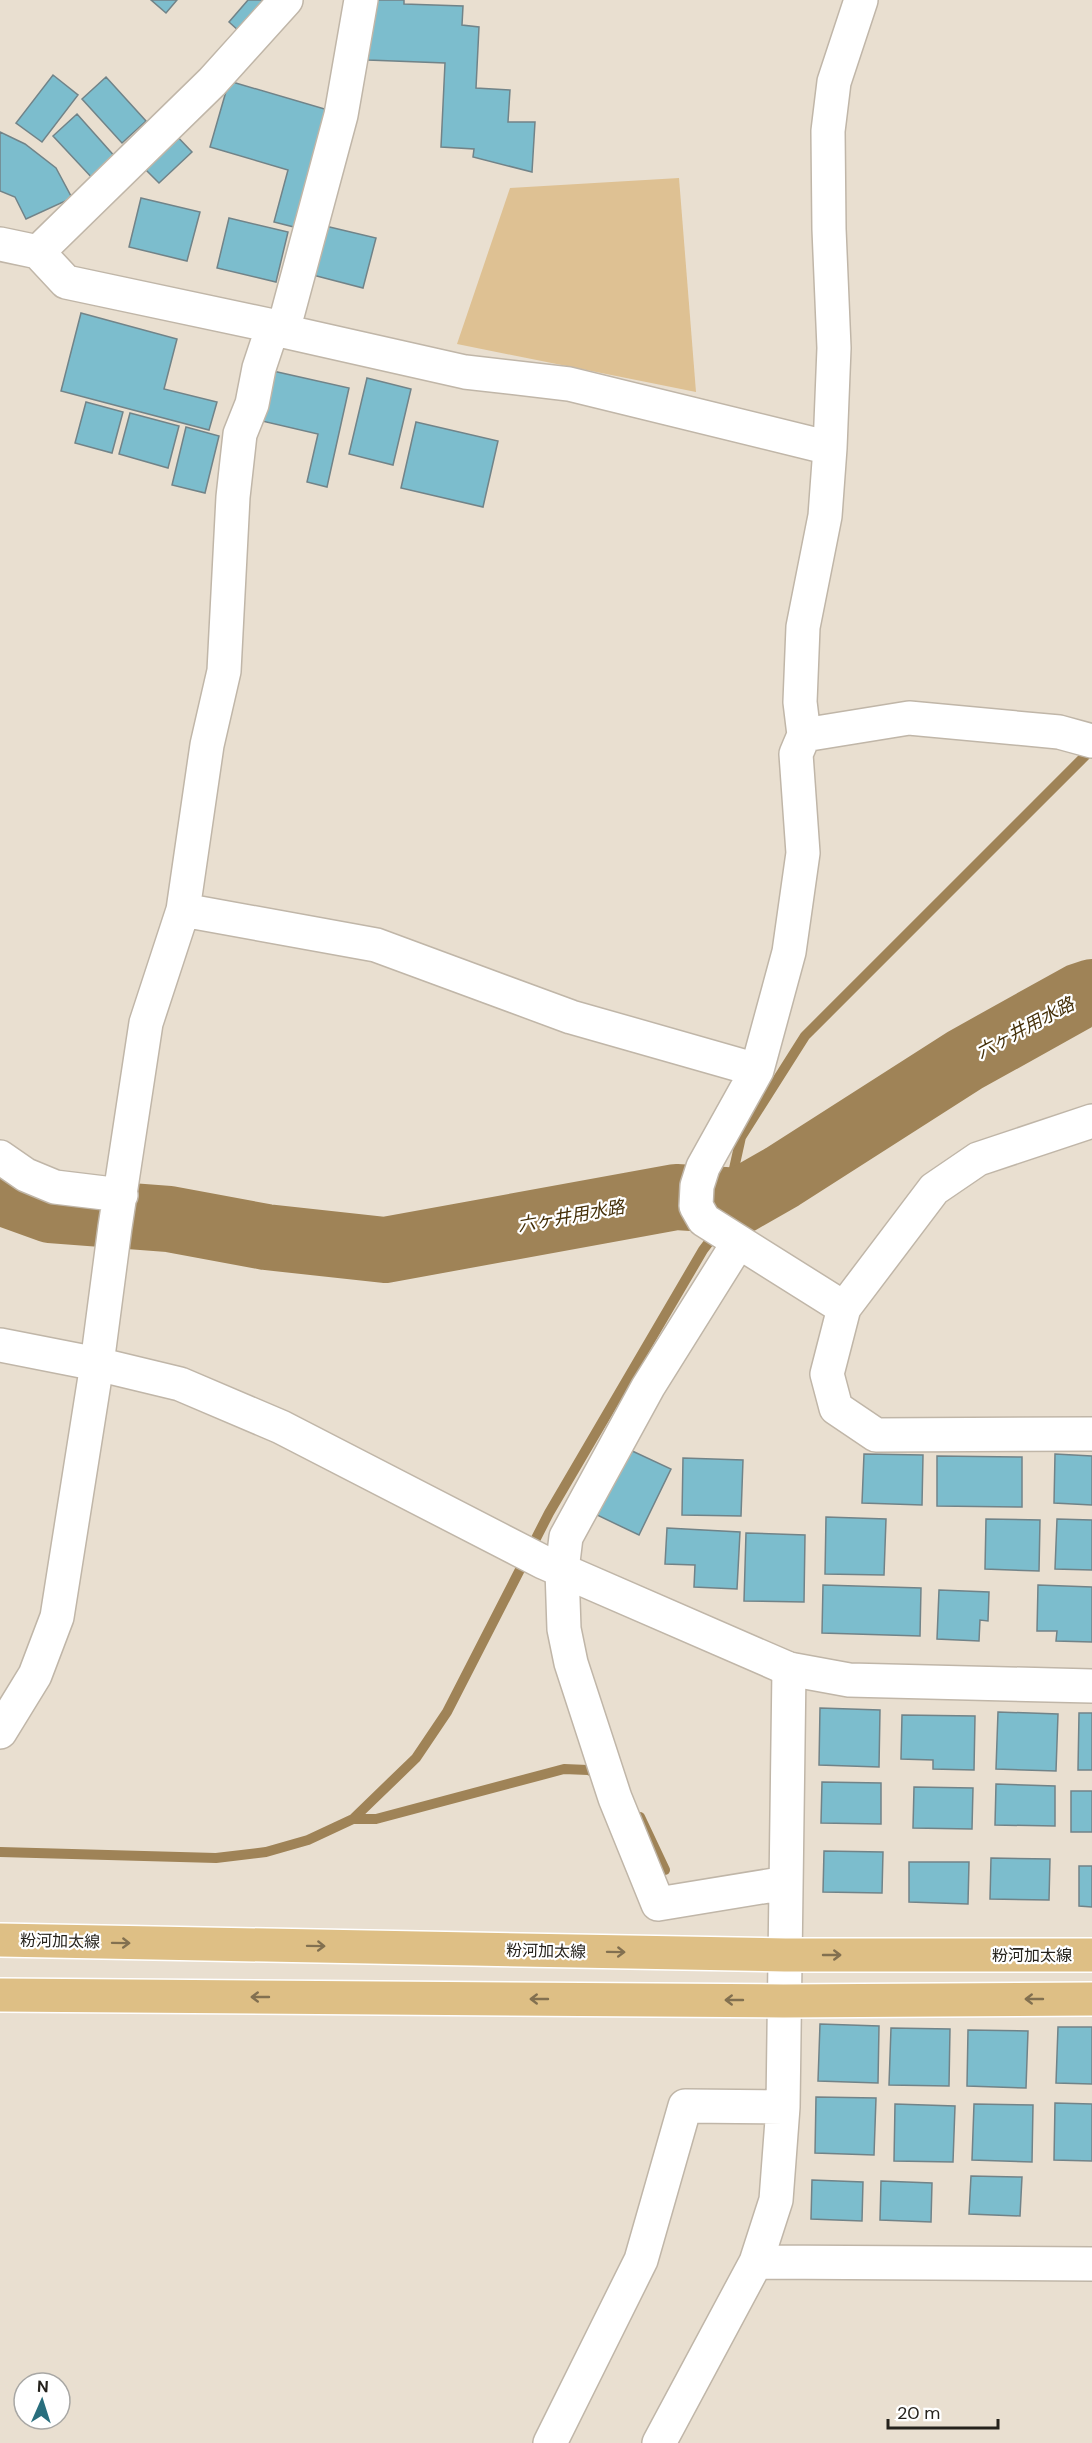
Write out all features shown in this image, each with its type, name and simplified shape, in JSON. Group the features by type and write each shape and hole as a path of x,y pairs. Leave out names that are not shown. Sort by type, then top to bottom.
{"main road":[{"name":"粉河加太線","path":"0,1940 785,1955 1092,1955"},
{"path":"0,1995 783,2001 1092,1999"}],"street":[{"path":"38,252 212,82 286,0"},
{"path":"0,1732 35,1675 57,1617 98,1364 118,1209 146,1023 183,910 207,745 224,671 232,496 240,434 252,404 260,368 278,328 341,115 361,0"},
{"path":"786,1883 658,1904 603,1764 568,1652 552,1566 648,1387 713,1219 703,1167 757,1070 789,952 803,853 796,754 804,735 800,702 803,627 825,516 830,448 834,348 828,131 834,82 861,0"},
{"path":"0,244 38,252 66,282 465,372 569,384 830,448"},
{"path":"804,735 909,718 1059,732 1091,741"},
{"path":"183,910 376,945 571,1017 757,1070"},
{"path":"1092,1121 978,1159 934,1189 844,1308 827,1374 836,1408 876,1435 1092,1434"},
{"path":"0,1157 26,1175 118,1209"},
{"path":"713,1219 844,1308"},
{"path":"0,1345 98,1364 180,1384 281,1427 552,1566 789,1669 849,1680 1092,1686"},
{"path":"659,2443 756,2262 776,2200 783,2108 789,1669"},
{"path":"550,2443 641,2260 685,2106 783,2108"},
{"path":"756,2262 1092,2264"}],"shaded area":[{"path":"679,178 696,392 457,344 510,188"}],"building":[{"path":"151,0 177,0 166,13"},
{"path":"248,0 267,0 240,32 229,22"},
{"path":"372,0 404,0 404,4 463,6 462,25 479,27 476,88 510,90 508,122 535,122 532,172 473,157 474,149 441,147 445,63 368,60"},
{"path":"53,75 78,95 42,142 16,123"},
{"path":"106,77 146,121 122,143 82,99"},
{"path":"229,81 328,110 294,227 274,222 288,170 210,147"},
{"path":"77,114 117,159 94,180 53,136"},
{"path":"172,131 192,152 159,183 138,162"},
{"path":"0,132 25,144 56,168 72,198 26,219 15,197 0,191"},
{"path":"141,198 200,212 187,261 129,247"},
{"path":"229,218 288,232 276,282 217,268"},
{"path":"317,224 376,238 363,288 305,273"},
{"path":"81,313 177,339 164,389 217,402 209,430 61,391"},
{"path":"273,371 349,388 327,487 307,482 318,434 262,421"},
{"path":"367,378 411,389 393,465 349,454"},
{"path":"86,402 123,412 112,453 75,443"},
{"path":"130,413 179,426 168,468 119,454"},
{"path":"416,422 498,441 483,507 401,488"},
{"path":"186,427 219,436 205,493 172,485"},
{"path":"628,1449 671,1469 639,1535 597,1515"},
{"path":"864,1454 923,1455 922,1505 862,1503"},
{"path":"1055,1454 1092,1456 1092,1505 1054,1503"},
{"path":"937,1456 1022,1457 1022,1507 937,1506"},
{"path":"683,1458 743,1460 741,1516 682,1515"},
{"path":"826,1517 886,1519 884,1575 825,1574"},
{"path":"986,1519 1040,1520 1039,1571 985,1569"},
{"path":"1057,1519 1092,1520 1092,1570 1055,1569"},
{"path":"667,1528 740,1532 737,1589 694,1587 695,1565 665,1564"},
{"path":"746,1533 805,1535 804,1602 744,1601"},
{"path":"823,1585 921,1588 920,1636 822,1633"},
{"path":"1038,1585 1092,1587 1092,1642 1056,1641 1057,1631 1037,1631"},
{"path":"939,1590 989,1592 988,1621 980,1620 979,1641 937,1639"},
{"path":"820,1708 880,1710 879,1767 819,1765"},
{"path":"998,1712 1058,1714 1056,1771 996,1769"},
{"path":"1079,1713 1092,1713 1092,1770 1078,1770"},
{"path":"902,1715 975,1716 974,1770 933,1769 933,1760 901,1759"},
{"path":"822,1782 881,1783 881,1824 821,1823"},
{"path":"996,1784 1055,1786 1055,1826 995,1825"},
{"path":"914,1787 973,1788 972,1829 913,1828"},
{"path":"1071,1791 1092,1791 1092,1832 1071,1832"},
{"path":"824,1851 883,1852 882,1893 823,1892"},
{"path":"991,1858 1050,1859 1049,1900 990,1899"},
{"path":"909,1862 969,1862 968,1904 909,1902"},
{"path":"1079,1866 1092,1866 1092,1907 1079,1906"},
{"path":"820,2024 879,2026 878,2083 818,2081"},
{"path":"1058,2027 1092,2027 1092,2084 1056,2083"},
{"path":"891,2028 950,2029 949,2086 889,2085"},
{"path":"968,2030 1028,2031 1026,2088 967,2086"},
{"path":"816,2097 876,2098 874,2155 815,2153"},
{"path":"1055,2103 1092,2104 1092,2161 1054,2160"},
{"path":"895,2104 955,2106 953,2162 894,2161"},
{"path":"974,2104 1033,2105 1032,2162 972,2160"},
{"path":"971,2176 1022,2177 1020,2216 969,2214"},
{"path":"812,2180 863,2182 862,2221 811,2219"},
{"path":"881,2181 932,2183 931,2222 880,2220"}],"waterway":[{"path":"727,1200 741,1137 805,1036 1092,749"},
{"name":"六ヶ井用水路","path":"0,1192 50,1210 169,1219 266,1237 385,1250 676,1197 740,1201 782,1177 965,1060 1080,996 1092,992"},
{"path":"0,1852 216,1858 266,1852 308,1840 353,1819 416,1758 447,1712 549,1513 703,1250 740,1201"},
{"path":"353,1819 376,1819 564,1769 588,1770 600,1775"},
{"path":"640,1817 665,1870"}]}
